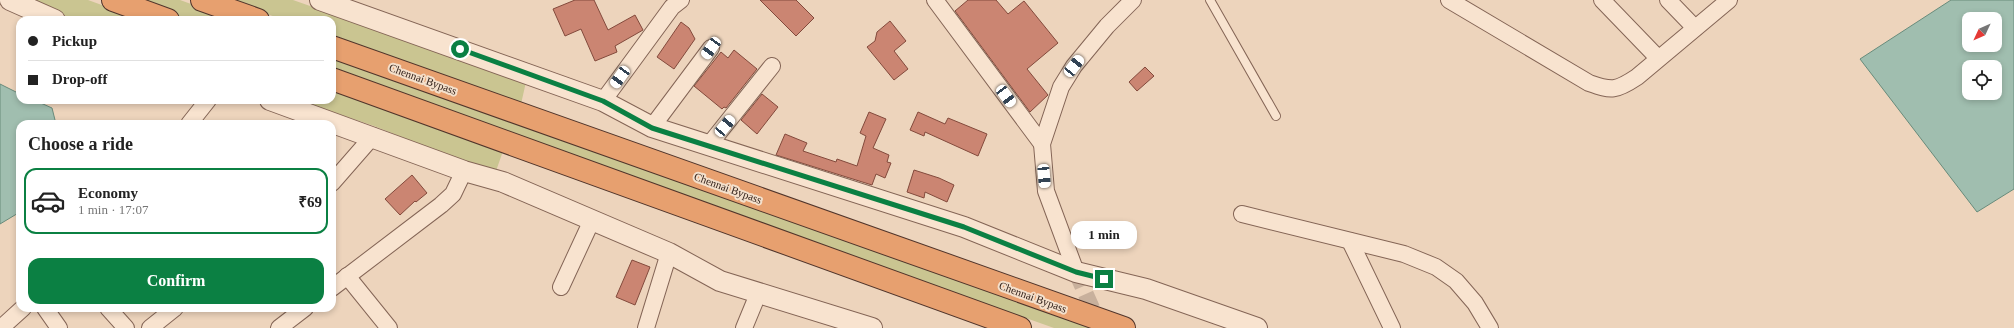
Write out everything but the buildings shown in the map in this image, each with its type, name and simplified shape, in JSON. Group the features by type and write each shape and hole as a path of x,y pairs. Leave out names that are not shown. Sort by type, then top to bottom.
{"highway":[{"path":"113,0 157,16"},
{"path":"202,0 247,16"},
{"name":"Chennai Bypass","path":"336,47 1124,328"},
{"path":"336,80 1020,328"}],"street":[{"path":"10,0 46,16"},
{"path":"320,0 603,101 652,128 964,227 1076,272 1146,289 1257,328"},
{"path":"935,0 1042,144"},
{"path":"1076,272 1046,191 1042,144 1061,87 1074,66 1107,26 1133,0"},
{"path":"1448,0 1589,83 1608,90 1623,86 1729,0"},
{"path":"1668,0 1695,28"},
{"path":"1606,1 1658,58"},
{"path":"603,101 674,2"},
{"path":"652,128 711,48"},
{"path":"709,145 772,66"},
{"path":"192,120 205,104"},
{"path":"278,104 307,119"},
{"path":"336,126 373,136 464,171 503,182 669,253 720,281 872,328"},
{"path":"336,178 373,136"},
{"path":"336,285 441,205 452,194 464,171"},
{"path":"1242,214 1404,254 1436,267 1456,281 1475,303 1490,328"},
{"path":"561,287 592,220"},
{"path":"1350,241 1392,328"},
{"path":"646,328 669,253"},
{"path":"347,276 389,328"},
{"path":"744,328 758,294"},
{"path":"1,328 19,312"},
{"path":"48,312 59,328"},
{"path":"112,312 126,328"},
{"path":"150,328 170,312"},
{"path":"279,328 300,312"}],"lane":[{"path":"1210,0 1276,116"}],"shaded area":[{"path":"29,0 88,0 132,16 66,16"},
{"path":"135,0 180,0 224,16 179,16"},
{"path":"227,0 293,0 526,82 521,104 336,38 336,16 273,16"},
{"path":"1951,0 2014,0 2014,189 1977,212 1860,59"},
{"path":"336,56 1101,328 1054,328 336,73"},
{"path":"0,84 16,92 16,104 43,104 52,108 55,120 16,120 16,214 0,224"},
{"path":"336,89 503,151 496,171 462,161 374,126 309,104 336,104"}],"tunnel":[{"path":"1076,272 1099,324"}],"route":[{"path":"460,49 603,101 652,128 824,181 964,227 1076,272 1104,279"}]}
